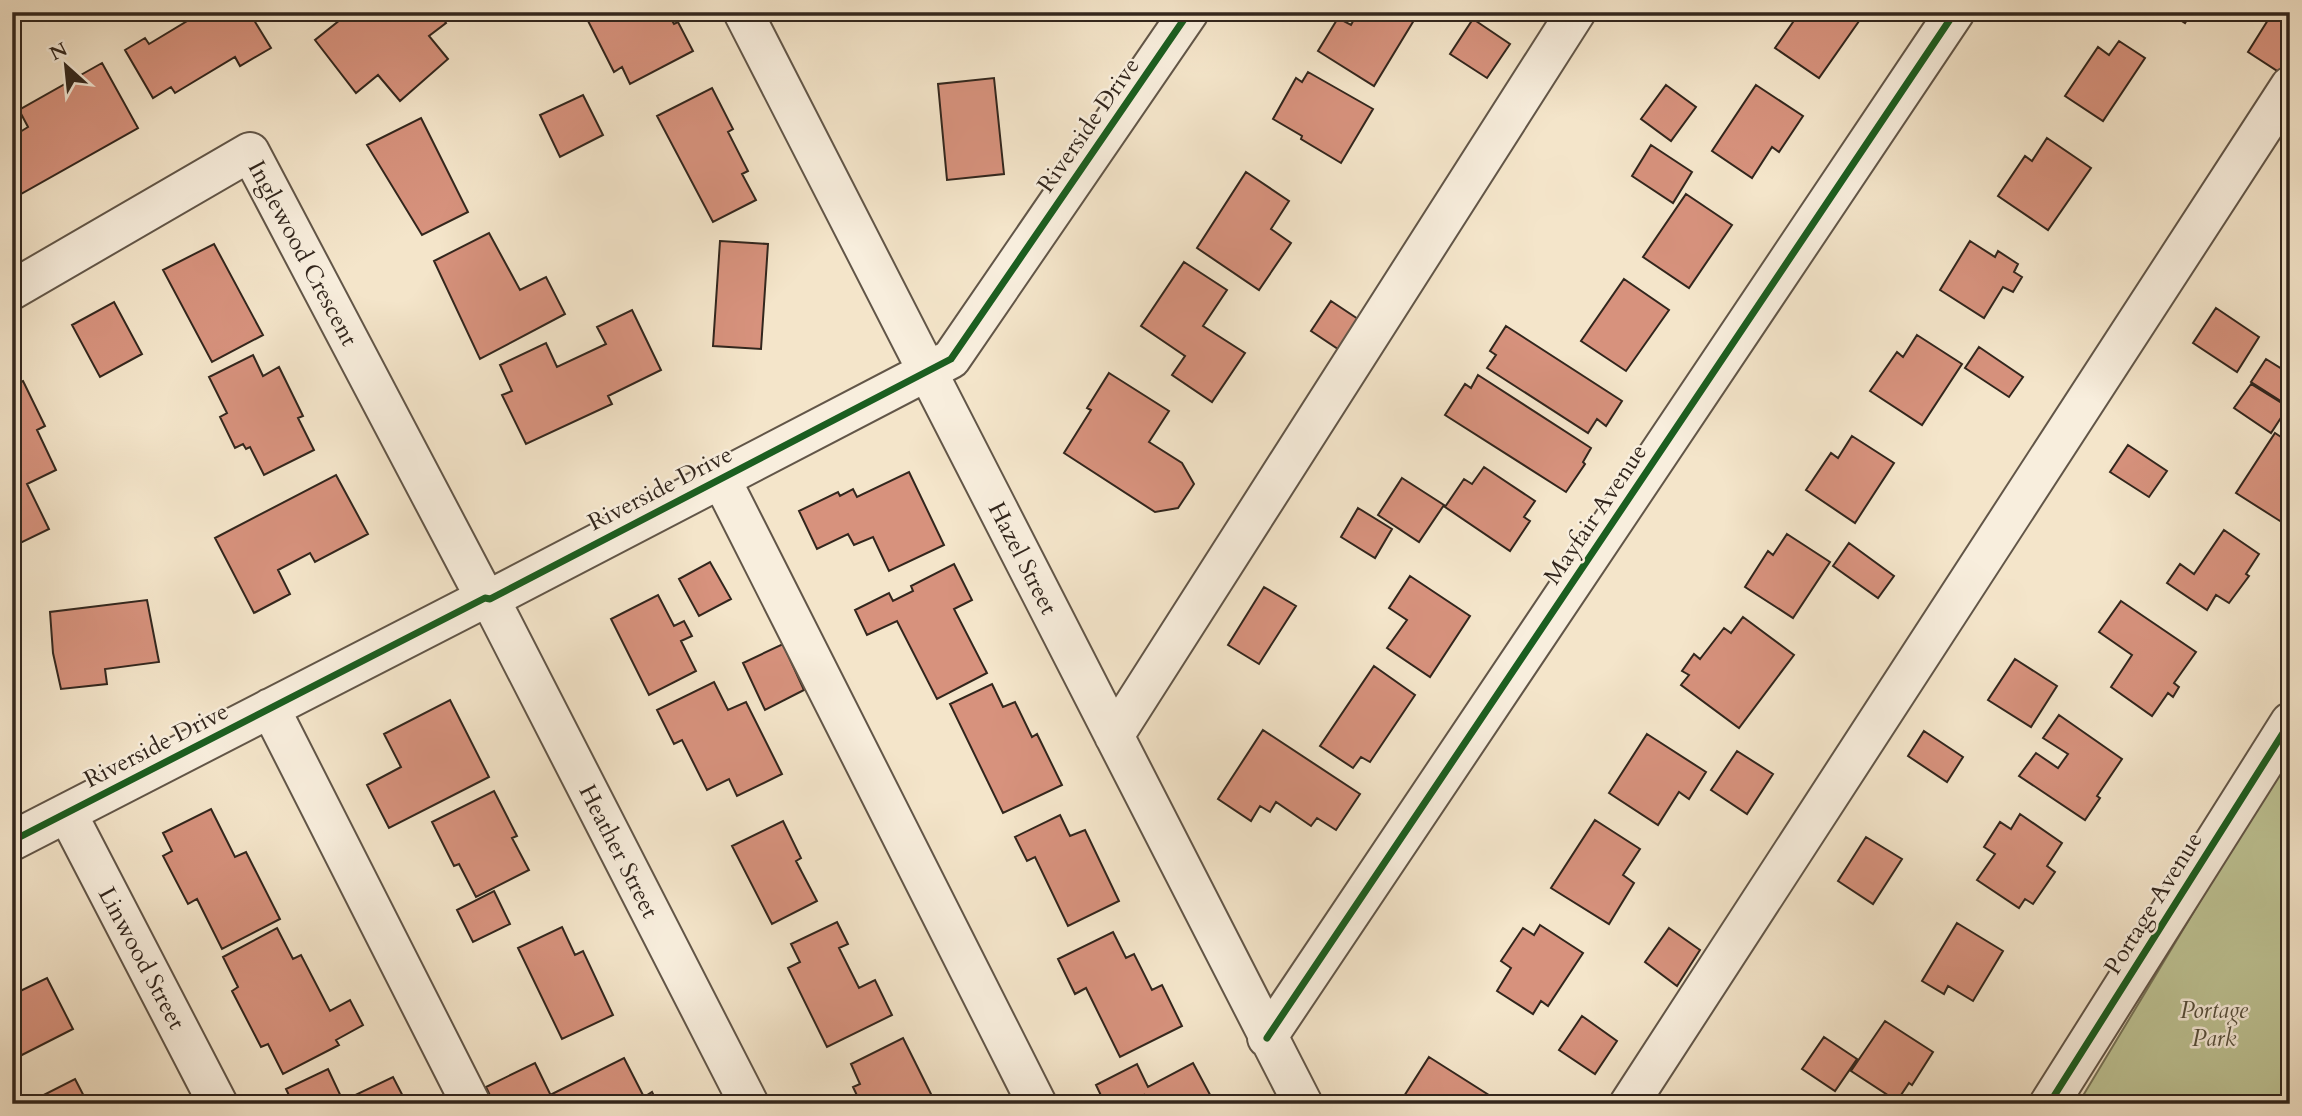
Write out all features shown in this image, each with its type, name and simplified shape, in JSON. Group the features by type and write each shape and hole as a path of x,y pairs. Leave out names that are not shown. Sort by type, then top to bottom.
{"street":[{"name":"Hazel Street","path":"743,12 1303,1104"},
{"name":"Riverside Drive","path":"14,836 66,813 951,359 1189,12"},
{"path":"1114,736 1577,12"},
{"name":"Mayfair Avenue","path":"1267,1038 1955,12"},
{"path":"1629,1104 2290,86"},
{"name":"Inglewood Crescent","path":"12,290 250,152 488,598"},
{"path":"721,479 1037,1104"},
{"name":"Heather Street","path":"488,598 749,1104"},
{"path":"270,708 471,1104"},
{"name":"Portage Avenue","path":"2049,1104 2290,722"},
{"name":"Linwood Street","path":"66,813 218,1104"}],"green space":[{"name":"Portage Park","path":"2290,752 2290,1104 2078,1104"}],"building":[{"path":"196,12 249,12 271,48 240,66 235,57 175,93 171,87 153,98 125,50 145,38 149,44 197,15"},
{"path":"350,12 438,12 446,23 429,36 448,59 400,101 378,75 356,93 315,40"},
{"path":"595,12 667,12 674,24 678,22 693,51 630,84 622,67 614,72 586,17"},
{"path":"858,12 929,12 859,21"},
{"path":"1358,12 1419,12 1374,86 1318,51 1338,18 1351,25"},
{"path":"1800,12 1864,14 1819,78 1775,48"},
{"path":"2168,12 2192,12 2185,23"},
{"path":"2273,12 2290,12 2290,62 2282,74 2248,52"},
{"path":"1473,19 1510,44 1487,78 1450,54"},
{"path":"2119,41 2145,58 2103,121 2065,96 2098,47 2109,55"},
{"path":"102,63 138,128 12,199 12,137 28,127 19,110"},
{"path":"1308,72 1373,109 1341,163 1273,119 1296,78 1302,82"},
{"path":"994,78 1004,174 947,180 938,84"},
{"path":"1666,85 1696,107 1671,141 1641,119"},
{"path":"1756,85 1803,116 1779,152 1772,147 1752,178 1712,151"},
{"path":"712,88 733,129 728,132 748,171 742,174 756,200 713,222 657,116"},
{"path":"583,95 603,135 560,157 540,115"},
{"path":"421,118 468,212 422,235 367,145"},
{"path":"2047,138 2091,168 2048,230 1998,196 2025,156 2032,161"},
{"path":"1651,145 1692,172 1673,203 1632,176"},
{"path":"1246,172 1289,201 1271,229 1291,243 1259,290 1197,248"},
{"path":"1686,194 1732,225 1689,288 1643,257"},
{"path":"489,233 520,290 546,277 565,314 480,359 434,261"},
{"path":"720,241 768,244 761,349 713,346"},
{"path":"1970,241 1995,257 1998,251 2018,264 2014,272 2022,277 2013,292 2003,287 1984,318 1940,290"},
{"path":"214,244 263,335 212,362 163,270"},
{"path":"1184,262 1227,290 1203,326 1245,353 1212,402 1172,375 1185,356 1141,326"},
{"path":"1624,279 1669,310 1626,371 1581,341"},
{"path":"1331,301 1373,329 1353,359 1311,331"},
{"path":"114,302 142,354 100,377 72,325"},
{"path":"2216,308 2259,337 2237,372 2193,343"},
{"path":"632,310 661,370 608,396 612,404 526,444 502,395 512,391 500,365 546,343 557,367 606,344 597,327"},
{"path":"1506,326 1622,401 1606,426 1597,419 1588,433 1487,368 1496,355 1490,351"},
{"path":"1917,335 1962,364 1922,425 1870,391 1897,352 1903,357"},
{"path":"1979,347 2023,377 2009,397 1965,368"},
{"path":"253,355 263,376 279,367 303,416 298,418 314,450 264,475 250,447 246,449 243,444 235,448 220,417 227,413 209,377"},
{"path":"2266,359 2290,374 2290,407 2251,382"},
{"path":"1109,373 1169,411 1149,442 1182,463 1194,484 1178,508 1155,512 1064,453 1091,410 1087,408"},
{"path":"1478,375 1591,448 1583,462 1585,464 1566,492 1445,415 1465,384 1471,388"},
{"path":"23,381 45,426 37,430 56,470 27,484 49,529 12,547 12,386"},
{"path":"2251,384 2288,407 2271,433 2234,408"},
{"path":"2275,433 2290,443 2290,507 2280,521 2236,493"},
{"path":"1852,436 1894,463 1855,523 1806,490 1831,453 1838,458"},
{"path":"2128,445 2167,471 2149,497 2110,472"},
{"path":"1484,467 1535,501 1524,517 1530,521 1510,551 1445,507 1464,479 1472,484"},
{"path":"909,472 944,545 889,571 873,537 854,545 848,534 817,549 799,511 838,492 840,496 853,489 857,497"},
{"path":"336,475 368,534 315,562 310,553 278,570 290,594 254,613 215,538"},
{"path":"1402,478 1444,505 1419,542 1378,515"},
{"path":"1358,508 1392,529 1375,558 1341,537"},
{"path":"2224,530 2259,554 2246,574 2249,576 2229,603 2216,595 2207,610 2167,583 2180,564 2194,574"},
{"path":"1787,534 1830,562 1793,618 1745,587 1768,551 1773,555"},
{"path":"1849,543 1894,576 1878,598 1833,566"},
{"path":"710,562 731,599 699,616 679,579"},
{"path":"954,564 972,600 954,609 987,673 937,699 897,621 867,635 855,610 889,593 893,601 913,591 911,586"},
{"path":"1410,576 1470,616 1430,677 1387,648 1407,620 1389,608"},
{"path":"1264,587 1296,606 1259,664 1228,645"},
{"path":"658,595 674,626 684,621 692,636 681,641 696,671 649,695 611,619"},
{"path":"147,600 159,662 105,669 107,684 61,689 53,653 50,612"},
{"path":"2121,601 2196,652 2174,683 2179,687 2173,697 2168,693 2152,716 2111,687 2132,655 2099,632"},
{"path":"1743,617 1794,655 1739,728 1681,685 1689,675 1682,671 1694,654 1700,659 1724,628 1731,633"},
{"path":"783,644 804,690 765,710 743,663"},
{"path":"2015,659 2057,686 2031,727 1988,700"},
{"path":"1374,666 1415,695 1370,762 1361,757 1353,768 1320,746"},
{"path":"714,682 728,710 746,702 782,774 737,796 729,779 707,790 682,740 674,744 657,710"},
{"path":"992,684 1003,707 1015,702 1032,737 1037,734 1062,785 1003,813 950,704"},
{"path":"450,700 489,777 389,828 367,785 401,767 384,734"},
{"path":"2059,715 2122,759 2097,796 2100,798 2085,820 2019,776 2036,753 2058,768 2068,754 2043,738"},
{"path":"1263,730 1360,794 1336,830 1317,818 1311,826 1276,802 1270,812 1260,806 1251,821 1218,799"},
{"path":"1924,731 1963,757 1947,782 1908,756"},
{"path":"1647,734 1706,772 1689,799 1679,792 1658,825 1609,793"},
{"path":"1737,751 1773,774 1747,814 1711,790"},
{"path":"494,791 517,836 512,838 529,870 476,897 459,864 454,866 432,822"},
{"path":"211,809 235,857 246,852 280,919 222,949 197,899 188,904 163,856 172,851 163,833"},
{"path":"2020,814 2062,843 2047,866 2055,872 2033,904 2025,899 2019,908 1977,880 1995,854 1984,847 2000,822 2011,829"},
{"path":"1060,815 1070,836 1085,830 1119,901 1068,926 1035,857 1027,861 1015,837"},
{"path":"1595,820 1640,849 1623,875 1634,883 1609,924 1551,888"},
{"path":"783,821 801,858 796,861 817,901 772,924 732,846"},
{"path":"1866,837 1902,859 1873,904 1838,881"},
{"path":"494,891 510,924 473,942 457,910"},
{"path":"837,922 848,944 839,948 859,988 875,980 892,1015 827,1047 788,968 800,962 791,944"},
{"path":"1957,923 2003,951 1973,1001 1948,986 1944,994 1922,981"},
{"path":"1540,925 1583,953 1548,1006 1541,1001 1533,1014 1497,991 1511,968 1501,961 1523,928 1534,935"},
{"path":"562,927 575,955 583,951 613,1015 562,1039 518,948"},
{"path":"277,928 293,959 301,955 330,1011 350,1000 363,1025 336,1040 339,1045 283,1074 268,1044 261,1047 232,991 238,987 223,957"},
{"path":"1669,928 1700,950 1677,986 1645,962"},
{"path":"1113,932 1126,958 1134,954 1152,990 1162,985 1182,1026 1120,1057 1086,988 1075,994 1058,959"},
{"path":"47,978 73,1029 12,1060 12,995"},
{"path":"1582,1016 1617,1041 1595,1074 1559,1050"},
{"path":"1885,1021 1933,1052 1912,1085 1909,1083 1897,1101 1851,1071"},
{"path":"1824,1037 1857,1059 1835,1091 1802,1069"},
{"path":"903,1038 936,1104 861,1104 853,1087 860,1084 851,1064"},
{"path":"1429,1057 1503,1104 1399,1104"},
{"path":"624,1058 644,1097 652,1092 658,1104 557,1104 552,1094"},
{"path":"535,1063 555,1104 494,1104 486,1087"},
{"path":"1193,1063 1215,1104 1148,1104 1144,1095 1128,1104 1105,1104 1096,1085 1137,1064 1148,1087"},
{"path":"328,1069 343,1101 393,1077 407,1104 293,1104 286,1089"},
{"path":"75,1079 88,1104 26,1104"}],"cycle path":[{"path":"12,841 485,598 490,599 951,359 1189,12"},
{"path":"1267,1038 1955,12"},
{"path":"2049,1104 2290,722"}]}
